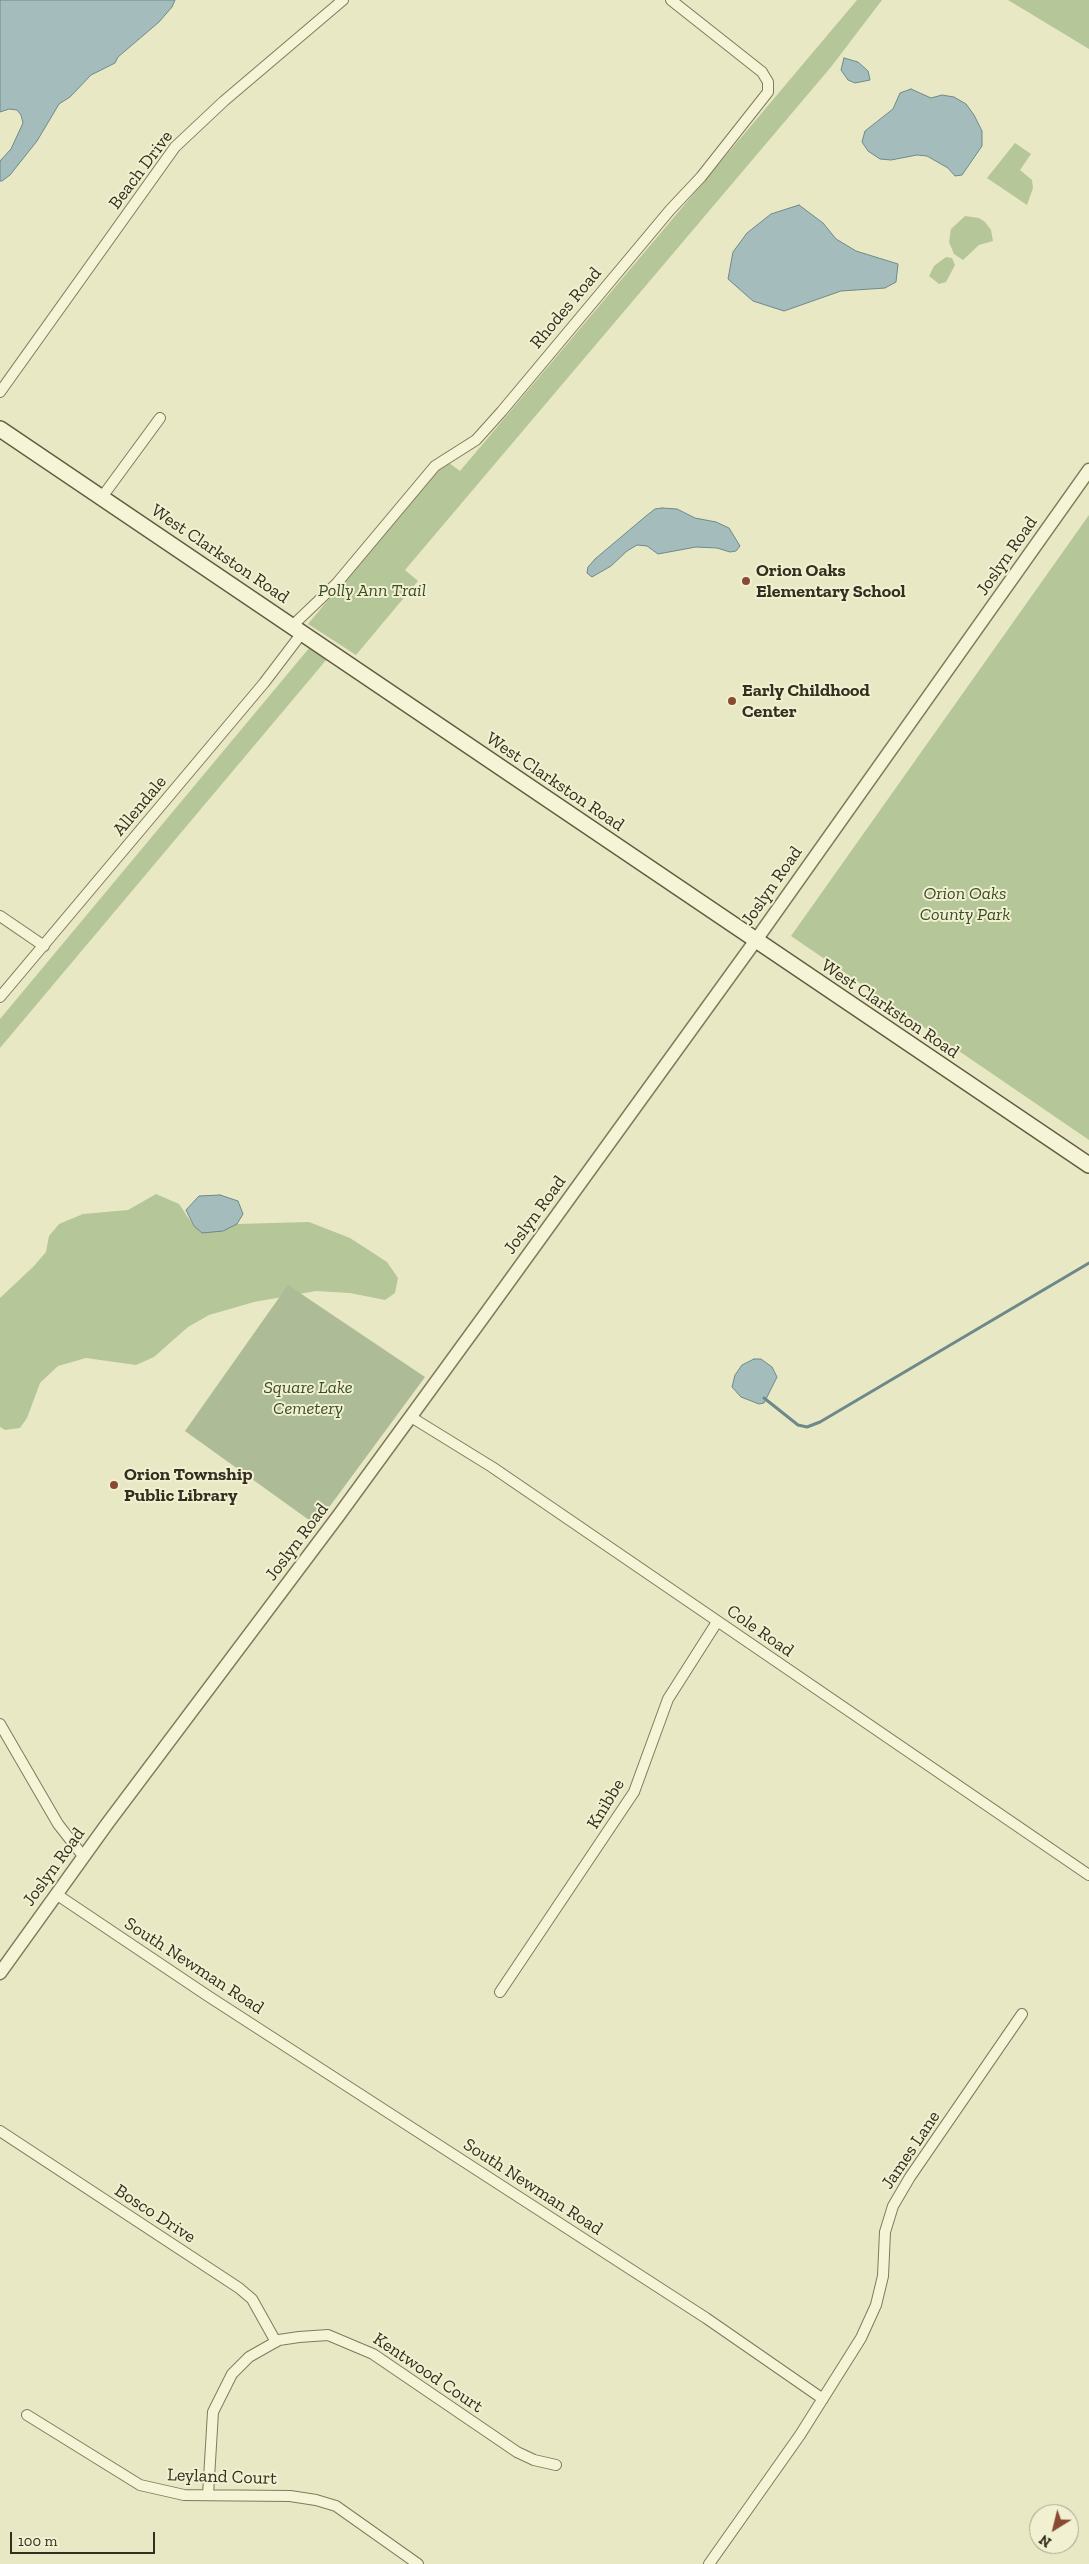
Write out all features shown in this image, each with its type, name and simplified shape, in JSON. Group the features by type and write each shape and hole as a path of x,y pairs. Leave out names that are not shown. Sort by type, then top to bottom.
{"main road":[{"name":"West Clarkston Road","path":"0,429 1089,1165"}],"street":[{"name":"Beach Drive","path":"0,392 175,147 224,101 343,0"},
{"name":"Rhodes Road","path":"297,630 435,466 476,440 502,411 670,210 701,177 768,92 768,82 762,72 679,2"},
{"path":"102,497 160,418"},
{"name":"Joslyn Road","path":"0,1973 84,1856 411,1417 756,940 1089,470"},
{"name":"Allendale","path":"0,997 264,683 297,630"},
{"path":"0,916 44,946"},
{"name":"Cole Road","path":"411,1417 492,1467 1089,1875"},
{"name":"Knibbe","path":"500,1992 634,1792 668,1699 717,1622"},
{"path":"0,1724 58,1824 84,1856"},
{"name":"South Newman Road","path":"56,1894 208,1996 706,2318 823,2399"},
{"name":"James Lane","path":"823,2399 862,2336 876,2305 883,2276 885,2232 893,2206 910,2178 1022,2014"},
{"name":"Bosco Drive","path":"0,2131 239,2288 252,2299 276,2342"},
{"name":"Kentwood Court","path":"208,2495 214,2412 232,2374 249,2356 276,2342 299,2337 328,2335 347,2341 373,2354 517,2452 534,2460 556,2465"},
{"path":"709,2564 823,2399"},
{"name":"Leyland Court","path":"27,2415 140,2486 184,2495 290,2496 336,2506 418,2564"}],"green space":[{"name":"Polly Ann Trail","path":"857,0 882,0 831,67 405,570 418,581 356,655 308,624 445,460 460,471"},
{"path":"1008,0 1089,0 1089,49"},
{"path":"1015,143 1031,154 1020,170 1032,180 1033,188 1027,205 987,178"},
{"path":"965,216 979,218 985,222 991,230 993,241 979,245 963,260 954,254 949,242 951,229"},
{"path":"946,257 952,258 955,265 946,282 939,284 929,276 934,266"},
{"name":"Orion Oaks County Park","path":"1089,515 1089,1140 791,936"},
{"name":"Polly Ann Trail","path":"310,647 327,659 0,1048 0,1019"},
{"path":"156,1194 179,1204 194,1226 223,1231 237,1224 309,1222 350,1238 387,1262 398,1278 395,1293 385,1300 350,1293 316,1291 254,1302 209,1315 188,1327 154,1357 136,1365 86,1358 58,1366 40,1383 27,1418 20,1428 5,1430 0,1427 0,1298 46,1252 49,1236 59,1224 83,1214 128,1210"},
{"name":"Square Lake Cemetery","path":"288,1285 425,1377 316,1525 185,1431"}],"water":[{"path":"0,0 175,0 172,7 159,22 118,57 115,63 91,75 70,97 59,104 37,141 10,175 2,181 0,181 0,161 11,149 23,123 21,115 17,110 9,109 0,112"},
{"path":"844,58 858,62 868,71 870,80 855,83 848,80 841,70"},
{"path":"911,89 931,98 942,95 954,97 966,104 974,115 982,131 982,146 962,175 955,176 948,168 927,156 917,155 891,160 880,159 868,151 862,142 865,131 893,109 900,93"},
{"path":"799,205 823,223 836,239 856,251 898,264 896,282 885,288 841,291 784,311 753,301 728,279 733,252 747,233 771,214"},
{"path":"655,509 677,509 695,518 716,522 729,528 740,546 736,551 730,552 717,548 696,547 658,554 647,546 637,545 627,551 611,566 592,577 587,573 588,567 595,559"},
{"path":"220,1195 238,1201 243,1214 237,1224 223,1231 202,1233 194,1226 186,1210 199,1196"},
{"path":"754,1359 761,1359 772,1367 777,1377 764,1403 759,1404 741,1397 732,1387 735,1375 742,1365"}],"waterway":[{"path":"764,1398 798,1425 807,1427 820,1422 1089,1263"}],"place":[{"name":"Orion Oaks Elementary School","path":"746,581"},
{"name":"Early Childhood Center","path":"732,701"},
{"name":"Orion Township Public Library","path":"114,1485"}]}
